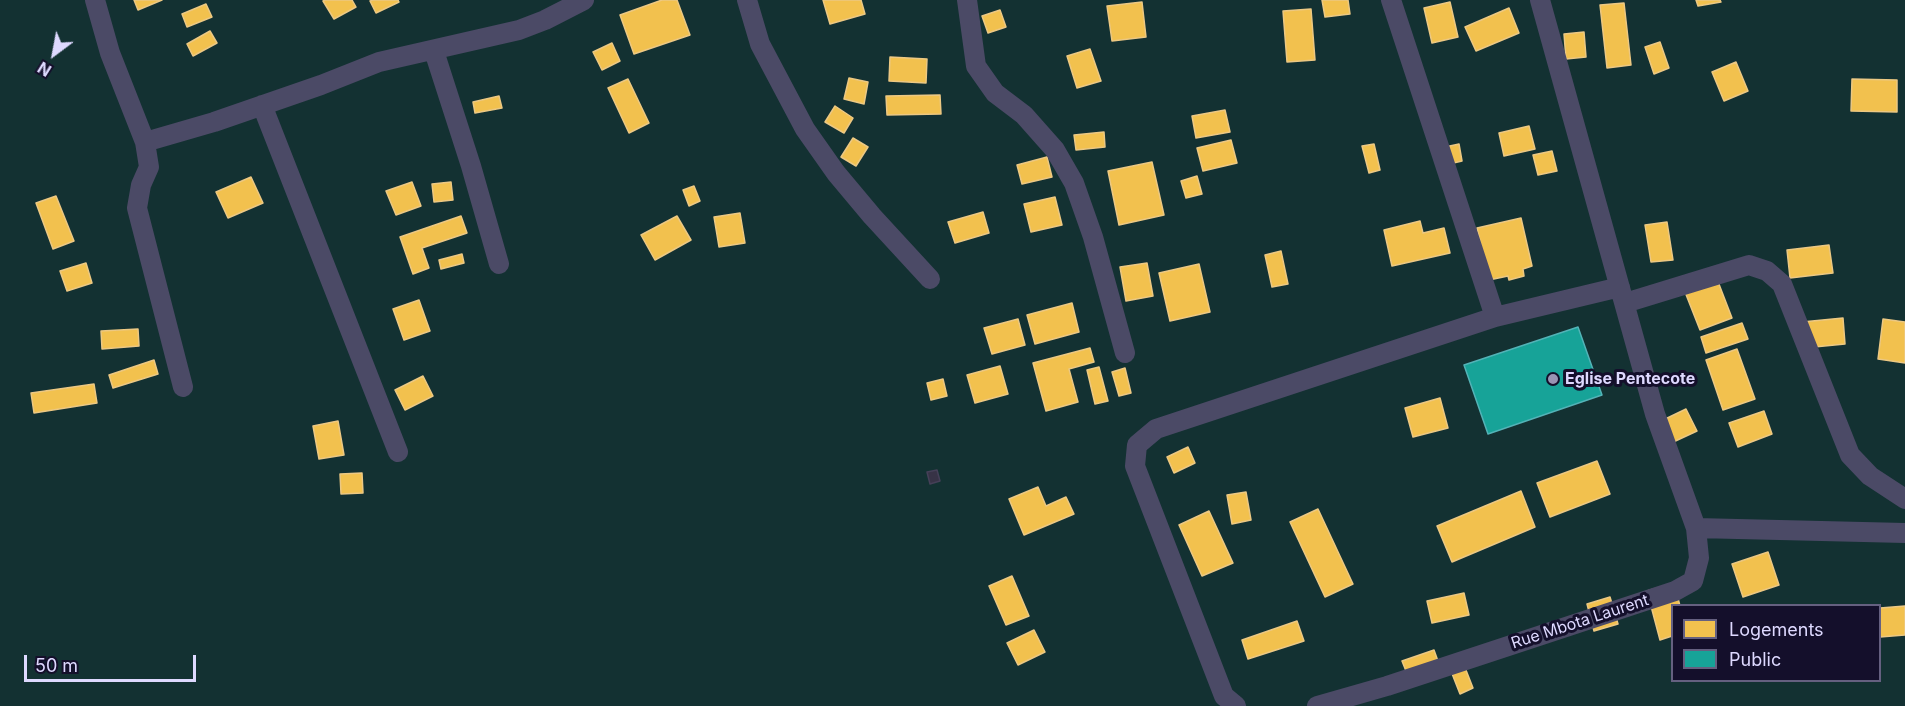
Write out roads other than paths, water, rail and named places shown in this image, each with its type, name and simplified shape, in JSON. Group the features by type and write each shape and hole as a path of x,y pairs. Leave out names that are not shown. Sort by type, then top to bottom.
{"street":[{"path":"95,0 110,53 145,142 149,167 141,185 137,208 183,387"},
{"path":"145,142 262,105 379,62 519,30 545,20 584,0"},
{"path":"747,0 760,44 805,129 836,173 930,279"},
{"path":"967,0 976,66 995,93 1024,115 1055,150 1074,183 1093,237 1125,353"},
{"path":"1391,0 1495,317"},
{"name":"Rue Mbota Laurent","path":"1317,706 1388,686 1675,591 1693,581 1699,558 1696,528 1655,414 1540,0"},
{"path":"434,51 471,166 499,264"},
{"path":"262,105 398,452"},
{"path":"1236,706 1224,696 1135,466 1137,445 1156,429 1495,317 1622,295 1749,265 1767,271 1782,284 1850,455 1879,482 1905,500"},
{"path":"1696,528 1905,533"}],"place":[{"name":"Eglise Pentecote","path":"1553,379"}]}
